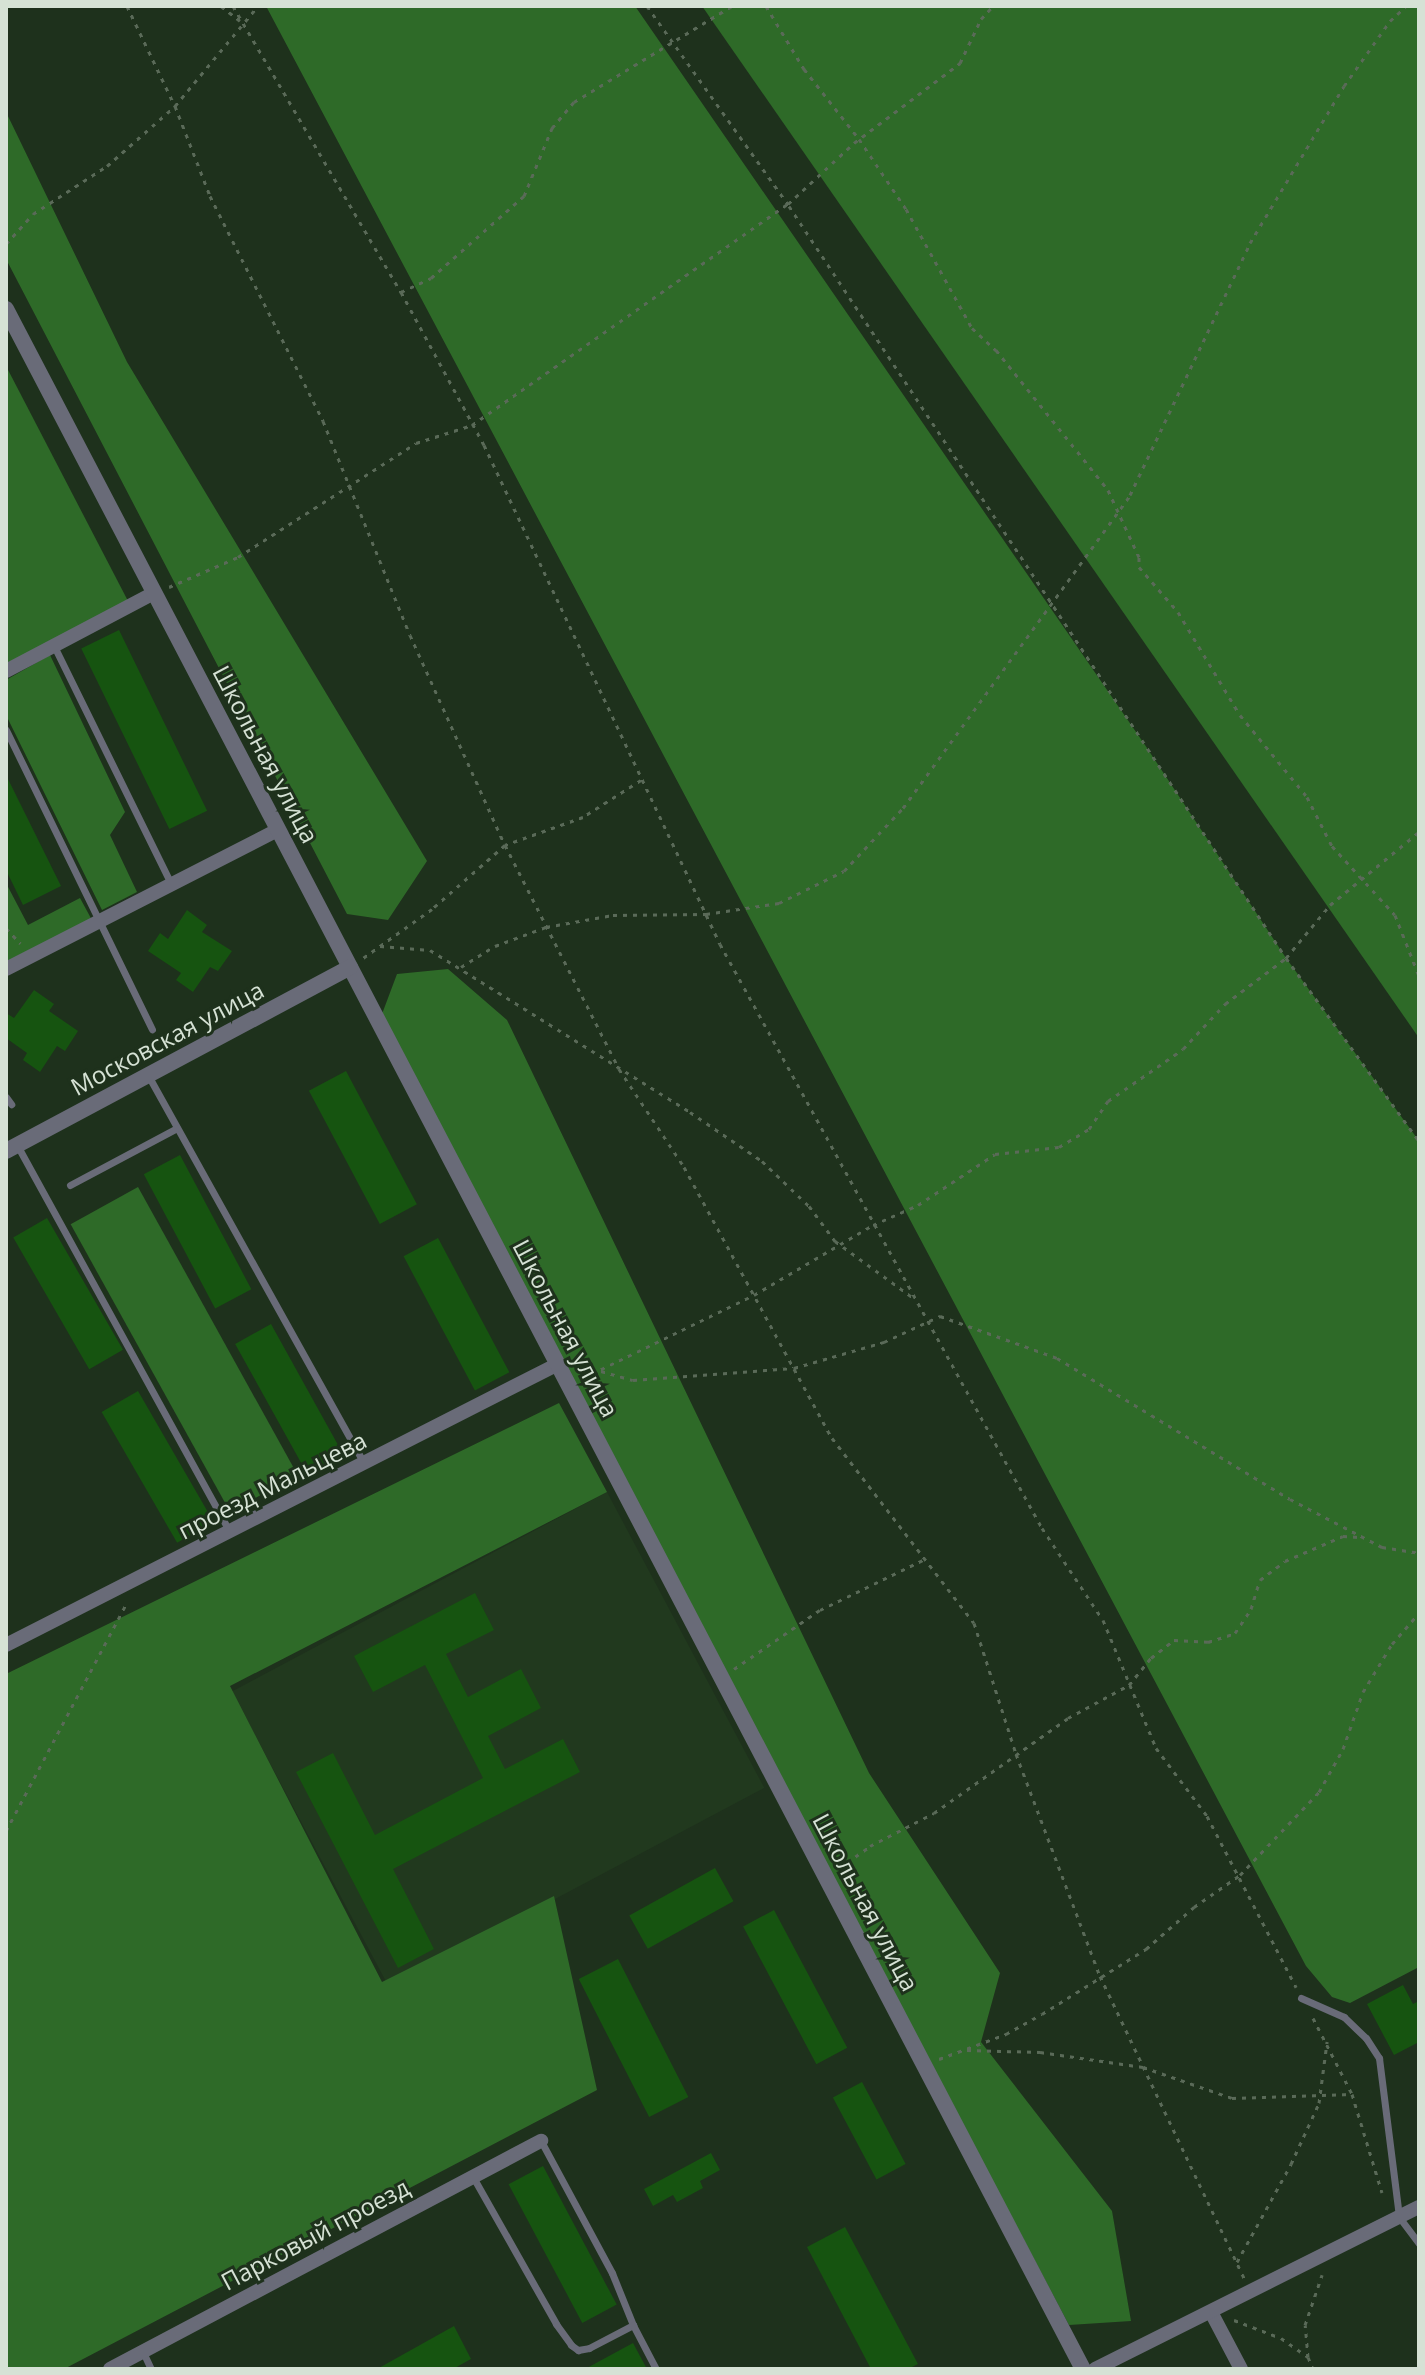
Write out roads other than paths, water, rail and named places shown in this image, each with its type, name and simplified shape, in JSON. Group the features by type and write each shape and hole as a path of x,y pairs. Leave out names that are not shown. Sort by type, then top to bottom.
{"street":[{"name":"Школьная улица","path":"6,309 1083,2369"},
{"path":"6,671 154,593"},
{"path":"6,969 278,830"},
{"name":"Московская улица","path":"12,1148 350,967"},
{"name":"проезд Мальцева","path":"6,1645 558,1364"},
{"name":"Парковый проезд","path":"110,2369 541,2141"},
{"path":"1095,2369 1419,2207"},
{"path":"1211,2312 1241,2369"}],"lane":[{"path":"54,646 171,885"},
{"path":"6,730 152,1029"},
{"path":"148,1075 364,1463"},
{"path":"70,1185 177,1128"},
{"path":"12,1148 230,1532"},
{"path":"1301,1998 1344,2017 1366,2038 1379,2058 1399,2217 1419,2244"},
{"path":"541,2141 612,2273 633,2325 656,2369"},
{"path":"472,2175 571,2345 578,2350 589,2348 633,2325"},
{"path":"143,2352 151,2369"}]}
